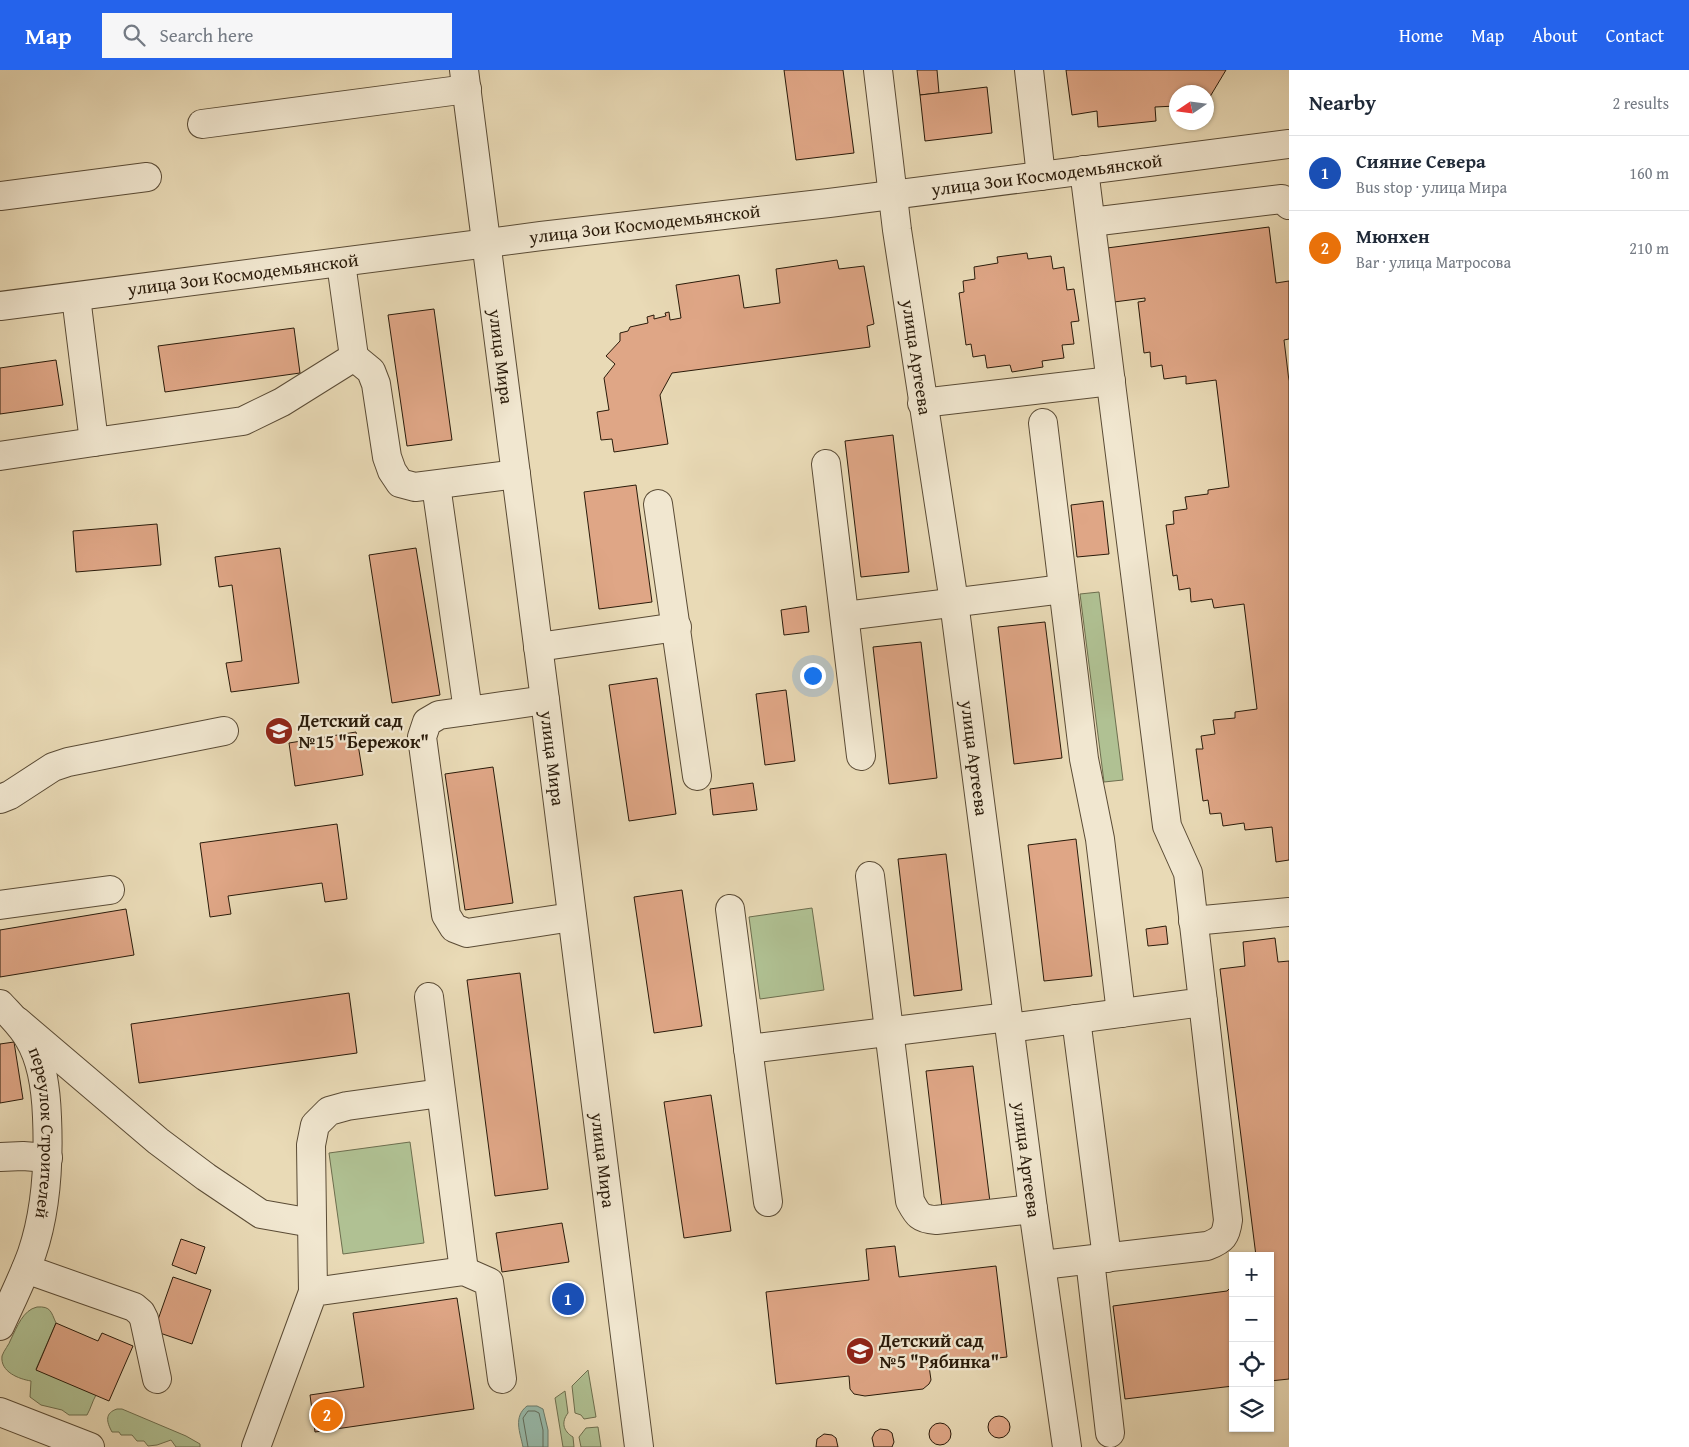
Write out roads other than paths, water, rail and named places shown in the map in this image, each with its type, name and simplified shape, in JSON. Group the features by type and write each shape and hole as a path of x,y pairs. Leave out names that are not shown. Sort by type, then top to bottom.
{"street":[{"name":"улица Артеева","path":"878,70 893,195 922,403 954,602 1033,1209 1067,1447"},
{"path":"1029,70 1042,176"},
{"path":"202,124 465,80"},
{"name":"улица Мира","path":"465,80 546,700 639,1447"},
{"name":"улица Зои Космодемьянской","path":"0,306 1289,144"},
{"path":"1042,1265 1207,1246 1219,1241 1226,1232 1228,1220 1188,873 1167,826 1084,170"},
{"path":"0,196 147,177"},
{"path":"1091,222 1282,199 1289,205"},
{"path":"341,263 354,357 371,371 376,384 387,457 392,472 400,483 415,487 516,474"},
{"path":"76,297 94,442"},
{"path":"0,456 243,420 282,402 354,357"},
{"path":"922,403 1111,380"},
{"path":"1043,423 1084,759 1100,839 1121,1013"},
{"path":"826,464 861,756"},
{"path":"436,485 468,711"},
{"path":"658,504 697,776"},
{"path":"845,616 1063,589"},
{"path":"538,647 677,627"},
{"path":"546,700 439,715 427,722 422,737 446,915 454,928 467,933 572,917"},
{"path":"0,799 10,795 53,766 224,731"},
{"path":"870,876 910,1200 916,1212 924,1219 936,1220 1033,1209"},
{"path":"0,905 110,890"},
{"path":"730,909 768,1202"},
{"path":"1193,921 1289,912"},
{"path":"429,996 464,1271"},
{"path":"748,1049 889,1032 1009,1022 1076,1019 1203,1002"},
{"path":"8,1013 158,1142 214,1182 261,1214 312,1223"},
{"name":"переулок Строителей","path":"0,1326 32,1251 43,1208 48,1158 46,1101 42,1074 29,1038 8,1013"},
{"path":"1076,1019 1098,1259 1110,1433"},
{"path":"256,1447 313,1292 311,1145 315,1125 329,1111 347,1106 441,1094"},
{"path":"0,1157 48,1158"},
{"path":"26,1268 134,1307 141,1312 157,1379"},
{"path":"313,1292 464,1271 490,1282 502,1379"},
{"path":"0,1412 90,1447"}],"water":[{"path":"527,1406 537,1406 543,1409 548,1430 548,1447 523,1447 519,1420 520,1415"}],"place":[{"name":"Детский сад №15 \"Бережок\"","path":"279,731"},
{"name":"Сияние Cевера","path":"568,1299"},
{"name":"Детский сад №5 \"Рябинка\"","path":"860,1351"},
{"name":"Мюнхен","path":"327,1415"}]}
